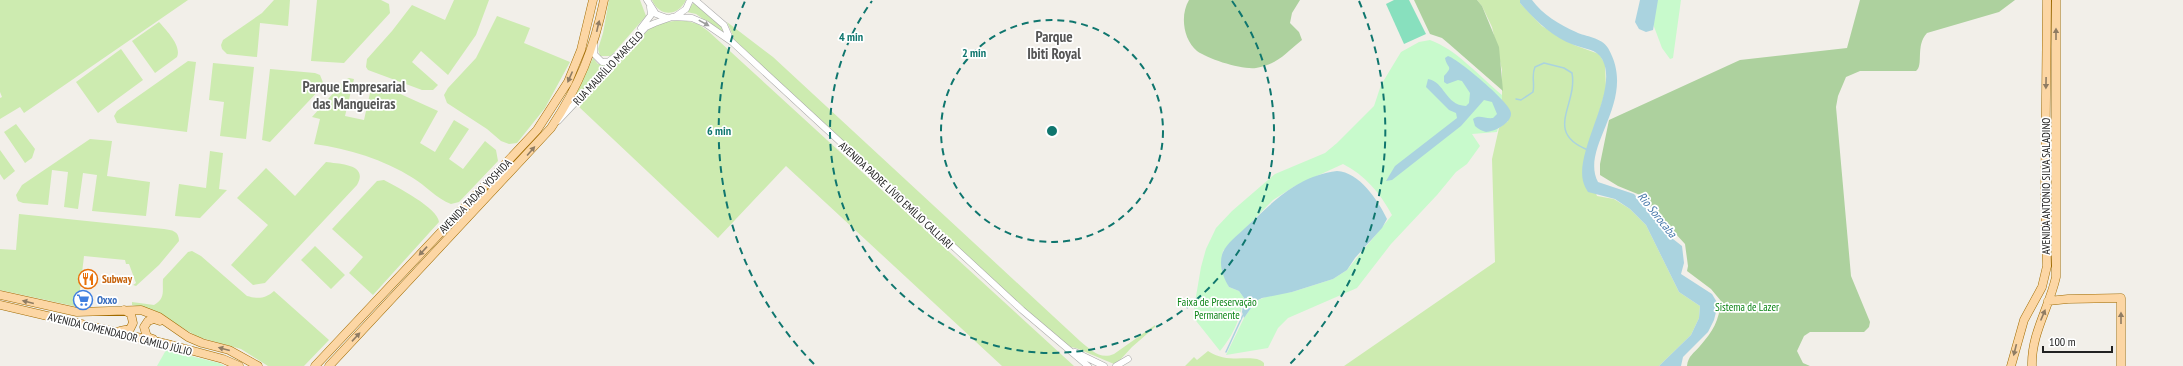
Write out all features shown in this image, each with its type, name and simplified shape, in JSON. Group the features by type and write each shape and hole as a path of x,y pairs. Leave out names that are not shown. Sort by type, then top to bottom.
{"main road":[{"name":"AVENIDA TADAO YOSHIDA","path":"315,366 537,130 568,82 581,50 593,0"},
{"name":"AVENIDA TADAO YOSHIDA","path":"329,366 526,157 551,128 581,77 594,42 604,0"},
{"name":"AVENIDA ANTONIO SILVA SALADINO","path":"2011,366 2024,320 2042,287 2047,266 2045,192 2047,0"},
{"name":"AVENIDA ANTONIO SILVA SALADINO","path":"2032,366 2036,334 2053,290 2056,278 2056,0"},
{"path":"2047,24 2050,64 2056,72"},
{"path":"2053,290 2068,299"},
{"name":"AVENIDA COMENDADOR CAMILO JÚLIO","path":"0,295 90,314 103,310 141,310 167,321 177,330 202,343 229,350 258,366"},
{"path":"2048,301 2121,298 2121,366"},
{"name":"AVENIDA COMENDADOR CAMILO JÚLIO","path":"0,305 113,331 238,365"},
{"path":"113,331 126,331 132,323 132,314 121,310"},
{"path":"159,343 147,337 145,333 144,327 148,321 158,320 177,330"}],"street":[{"path":"647,0 650,7 659,16 672,18"},
{"name":"RUA MAURÍLIO MARCELO","path":"551,128 646,27 672,18 683,12 690,0"},
{"name":"AVENIDA PADRE LÍVIO EMÍLIO CALLIARI","path":"695,0 724,25 732,42"},
{"name":"RUA MAURÍLIO MARCELO","path":"594,42 594,54 597,59 605,62 611,60 649,20 650,7"},
{"name":"AVENIDA PADRE LÍVIO EMÍLIO CALLIARI","path":"672,18 681,17 701,21 732,42 1063,346 1088,366"},
{"name":"AVENIDA PADRE LÍVIO EMÍLIO CALLIARI","path":"1063,346 1104,366"},
{"path":"1116,366 1128,359"}],"green space":[{"path":"0,0 188,0 24,113 20,107 0,119 0,98 2,97 0,92"},
{"path":"274,0 290,0 288,26 260,23 257,57 227,54 222,49 221,45 223,40 262,13"},
{"path":"317,0 381,0 389,4 390,13 344,63 311,61"},
{"path":"454,0 489,0 476,35 448,75 421,51 412,62 438,85 433,90 422,90 368,70 366,67 367,59 392,31 412,5 445,20"},
{"path":"609,0 640,0 646,16 611,56 600,56 598,49 603,33"},
{"path":"652,0 686,0 683,6 678,10 669,13 659,10"},
{"path":"1189,0 1300,0 1292,13 1290,23 1299,32 1302,40 1276,61 1256,68 1234,66 1217,60 1197,51 1192,46 1186,34 1184,27 1184,13"},
{"path":"1394,0 1409,0 1426,34 1404,44 1386,4"},
{"path":"1414,0 1477,0 1482,6 1499,47 1503,91 1442,38 1430,34"},
{"path":"1477,0 1520,0 1520,3 1542,26 1574,45 1599,54 1605,64 1606,89 1584,163 1597,196 1614,199 1630,209 1646,225 1679,292 1700,306 1699,318 1691,335 1659,366 1344,366 1495,262 1492,159 1499,128 1508,121 1502,100 1502,70 1492,27 1482,6"},
{"path":"1644,0 1681,0 1673,58 1670,59 1662,48"},
{"name":"Sistema de Lazer","path":"1860,0 2015,0 1999,12 1927,33 1921,44 1919,64 1916,71 1860,71 1846,77 1838,96 1836,107 1851,276 1870,322 1869,327 1864,332 1810,332 1804,336 1797,351 1803,363 1810,366 1687,366 1690,357 1705,341 1715,325 1719,314 1721,301 1711,289 1687,271 1688,266 1685,244 1640,195 1618,186 1600,175 1600,164 1609,120 1740,60 1847,48"},
{"path":"694,2 734,38 727,22 773,57 1092,351 1100,355 1109,356 1155,325 1155,327 1114,364 1076,348 1070,347 1042,325 736,43 696,14 687,12"},
{"path":"497,16 530,28 524,43 570,62 545,108 517,143 509,144 501,141 487,129 447,103 444,95 448,88 476,58"},
{"path":"683,20 698,24 708,31 1074,366 1002,366 786,166 718,238 578,106 650,28 666,22"},
{"path":"159,22 172,38 178,53 177,57 155,73 132,41"},
{"name":"Faixa de Preservação Permanente","path":"1430,40 1440,44 1468,64 1502,95 1502,113 1497,132 1472,134 1480,146 1467,164 1456,172 1437,195 1391,244 1357,288 1288,318 1278,328 1268,348 1226,355 1244,318 1256,301 1270,295 1292,292 1333,279 1347,270 1392,215 1371,185 1351,168 1343,164 1295,186 1273,200 1223,251 1222,265 1229,287 1239,291 1244,298 1236,326 1220,351 1193,317 1201,267 1206,249 1216,228 1232,211 1275,174 1325,153 1337,143 1374,106 1381,85 1401,52 1419,42"},
{"path":"121,49 143,80 98,113 76,82"},
{"path":"593,58 598,64 606,65 573,101"},
{"path":"188,61 196,62 187,132 117,123 114,116 117,111"},
{"path":"213,63 254,67 246,139 220,136 224,102 209,100"},
{"path":"270,69 315,73 320,75 324,85 270,142 262,140"},
{"path":"349,78 354,79 345,116 364,120 372,84 396,92 438,111 420,143 435,152 454,120 469,129 449,159 463,169 485,141 496,150 498,161 459,202 451,204 441,199 418,181 390,165 353,152 314,144 320,119 312,117 345,80"},
{"path":"16,124 35,149 32,158 25,163 4,132"},
{"path":"90,139 112,141 107,176 150,182 146,216 92,211 97,175 83,173 78,209 64,207 68,172 52,170 48,205 23,203 18,201 16,195 22,185"},
{"path":"0,150 15,171 4,180 0,174"},
{"path":"210,151 223,153 219,189 227,190 200,218 175,216 179,184 206,188"},
{"path":"326,162 351,166 356,169 360,178 357,185 265,283 253,285 231,265 268,225 237,198 266,168 295,196"},
{"path":"384,180 425,204 437,216 439,222 373,295 349,273 363,257 332,229 377,181"},
{"path":"19,214 167,229 178,235 179,241 159,265 136,286 133,285 136,283 129,264 126,264 125,260 84,256 78,307 0,290 0,249 16,250"},
{"path":"315,246 345,275 331,289 301,260"},
{"path":"192,251 201,256 247,296 261,298 268,296 274,291 329,340 304,366 268,366 241,349 198,337 166,318 142,307 132,305 132,302 154,305 158,302 163,294 163,279 188,252"},
{"path":"166,350 219,363 225,366 157,366"},
{"path":"1208,351 1225,358 1259,360 1264,363 1264,366 1185,366 1194,357 1197,360"}],"water":[{"name":"Rio Sorocaba","path":"1520,0 1532,0 1541,10 1564,26 1597,39 1608,48 1616,67 1617,86 1608,121 1596,153 1594,168 1598,182 1634,194 1673,239 1682,246 1684,263 1681,274 1712,294 1718,304 1714,320 1708,332 1683,357 1681,366 1659,366 1691,335 1699,318 1700,306 1679,292 1646,225 1630,209 1615,199 1588,192 1583,181 1582,167 1603,98 1606,82 1605,67 1597,53 1566,42 1551,33 1532,16 1520,3"},
{"path":"1640,0 1658,0 1653,30 1646,32 1639,29 1635,22"},
{"path":"1448,56 1462,65 1494,91 1509,108 1511,117 1502,126 1489,132 1479,129 1475,126 1473,119 1480,117 1493,118 1497,114 1492,102 1484,100 1461,126 1392,180 1386,181 1395,166 1457,118 1456,113 1449,110 1426,87 1428,79 1438,84 1449,98 1459,105 1466,106 1469,103 1470,93 1462,81 1458,80 1447,84 1444,82 1444,76 1449,70 1445,58"},
{"path":"1337,171 1353,176 1367,188 1387,219 1382,228 1355,258 1347,270 1333,279 1292,292 1262,298 1256,301 1244,318 1242,312 1244,298 1239,291 1229,287 1221,266 1223,252 1227,245 1286,192 1310,178"}],"waterway":[{"path":"1516,99 1521,100 1533,92 1533,73 1535,67 1544,63 1564,68 1572,73 1573,85 1565,117 1565,126 1567,135 1575,143 1588,150"},
{"path":"1226,352 1243,315"}],"place":[{"name":"Subway","path":"88,279"},
{"name":"Oxxo","path":"83,300"}],"district":[{"name":"Parque Ibiti Royal","path":"1054,46"},
{"name":"Parque Empresarial das Mangueiras","path":"354,96"}]}
